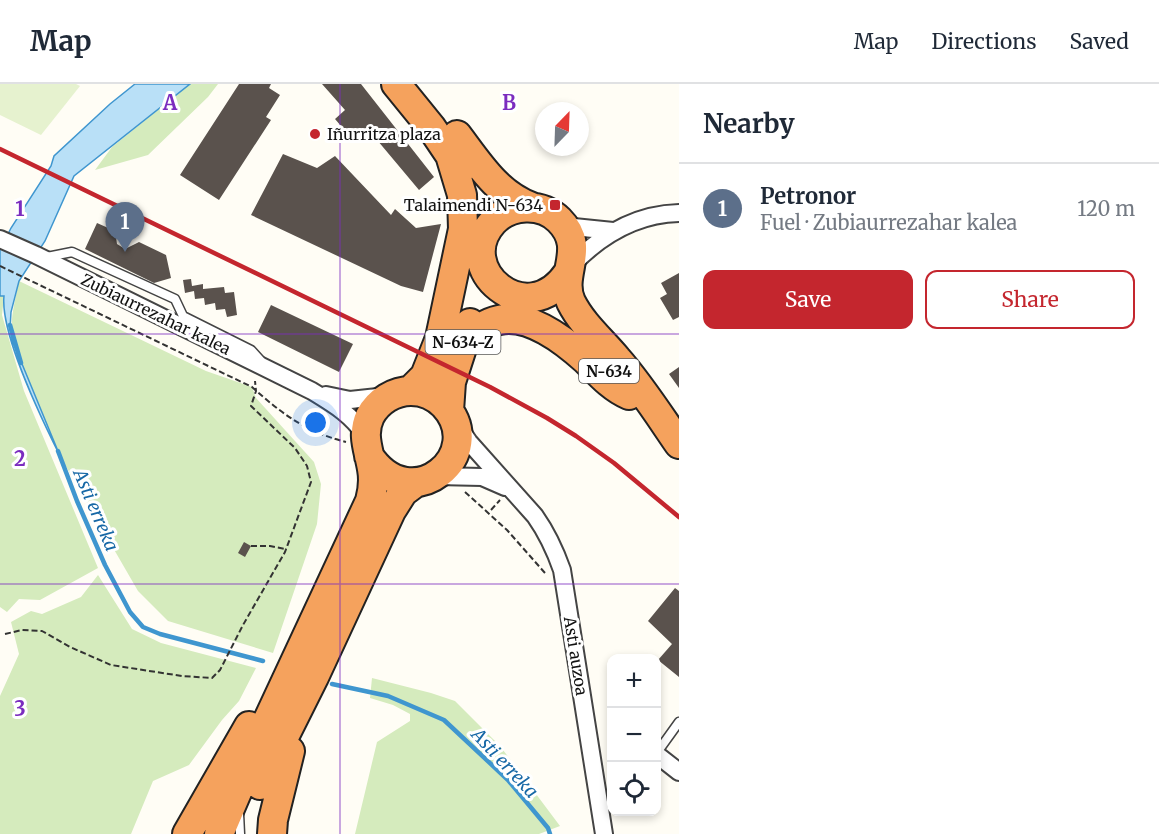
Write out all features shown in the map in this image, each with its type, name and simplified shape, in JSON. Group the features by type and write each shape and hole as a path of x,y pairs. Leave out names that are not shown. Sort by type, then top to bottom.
{"highway":[{"name":"N-634","path":"396,84 431,127 476,196 484,220 484,267 489,278 498,288 555,315 578,336 679,456"},
{"path":"415,84 441,114 490,179 511,197 550,213 564,226"},
{"path":"235,834 238,792 267,722 370,501 373,477 361,445 370,416 375,408 409,388 444,322 463,229 462,195 450,155"},
{"path":"483,245 492,223 518,208 532,207"},
{"name":"N-634","path":"564,226 571,238 573,252 567,281 570,299 577,312 632,377 679,444"},
{"name":"N-634-Z","path":"409,388 441,353 483,245"},
{"path":"519,296 541,296 552,291 561,283 570,269"},
{"name":"N-634-Z","path":"452,416 451,382 463,341 474,316 500,297 519,296"},
{"path":"463,341 479,328 500,319 525,322 554,336 577,352 615,388 629,395"},
{"path":"235,834 314,677 391,511 404,492 449,463 457,446 457,434 452,416 439,400 409,388"},
{"path":"361,445 377,468 388,477 401,482 426,479"},
{"path":"187,834 261,704 305,639"},
{"path":"272,834 273,820 289,754 314,677"}],"street":[{"path":"570,269 596,242 613,231 648,217 679,213"},
{"path":"564,226 613,231"},
{"name":"Zubiaurrezahar kalea","path":"2,240 312,391 350,416 361,445"},
{"name":"Zubiaurrezahar kalea","path":"312,391 350,400 409,388"},
{"name":"Asti auzoa","path":"452,416 508,495"},
{"name":"Asti auzoa","path":"426,479 482,477 497,483 543,529 562,570 604,777 604,834"},
{"path":"661,757 679,772"}],"lane":[{"path":"661,748 679,722"},
{"path":"177,834 186,817 206,801"}],"path":[{"path":"0,266 252,387 275,409 323,436 361,445"},
{"path":"5,634 22,630 42,631 70,647 111,665 182,676 212,678 220,670 285,549 311,482 307,466 295,448 251,406 256,391 255,381 252,387"},
{"path":"319,431 326,414"},
{"path":"463,490 507,530 548,575"},
{"path":"491,510 508,495"},
{"path":"251,546 285,549"}],"green space":[{"path":"0,84 76,84 80,86 41,135 0,115"},
{"path":"190,84 218,84 208,97 148,155 95,170 112,147"},
{"path":"19,281 206,371 252,387 256,398 314,462 321,484 317,524 273,653 168,621 138,591 60,456 13,342 12,319"},
{"path":"0,296 4,296 2,315 24,391 98,568 40,600 19,599 7,612 0,607"},
{"path":"98,575 132,629 161,643 256,668 239,701 189,765 153,781 131,834 0,834 0,696 19,654 11,622 31,611 42,614 81,597"},
{"path":"372,678 455,701 500,746 560,826 539,834 355,834 377,742 410,721 410,714 393,705 370,698"}],"water":[{"path":"135,84 190,84 74,176 45,241 19,281 11,312 10,329 13,342 60,456 15,354 5,312 4,296 0,296 0,250 11,228 51,166 54,156"}],"building":[{"path":"239,84 271,84 269,88 280,95 266,117 271,120 219,200 180,175"},
{"path":"322,84 361,84 434,177 419,190 367,128 353,140 335,119 345,110"},
{"path":"283,154 317,168 335,156 391,215 395,209 416,228 441,224 423,292 401,286 251,215"},
{"path":"97,223 115,231 117,244 125,249 139,242 166,255 171,278 154,283 85,249"},
{"path":"679,273 679,317 673,320 660,298 667,294 661,283"},
{"path":"191,279 192,286 203,284 203,289 224,287 225,293 234,292 237,315 227,317 225,309 216,310 215,303 205,305 204,298 195,299 194,291 185,293 183,280"},
{"path":"271,305 353,344 339,372 258,332"},
{"path":"679,367 679,388 669,374"},
{"path":"244,542 251,546 245,557 238,553"},
{"path":"675,588 679,591 679,677 661,662 661,657 672,644 648,621"}],"waterway":[{"name":"Asti erreka","path":"10,325 21,363"},
{"name":"Asti erreka","path":"58,451 105,565 130,612 143,627 160,634 263,661"},
{"name":"Asti erreka","path":"332,684 388,696 444,720 508,780 548,828 550,834"}],"railway":[{"path":"0,149 490,387 576,436 614,463 679,517"}],"place":[{"name":"Iñurritza plaza","path":"315,134"},
{"name":"Talaimendi N-634","path":"555,205"},
{"name":"Petronor","path":"125,252"}]}
